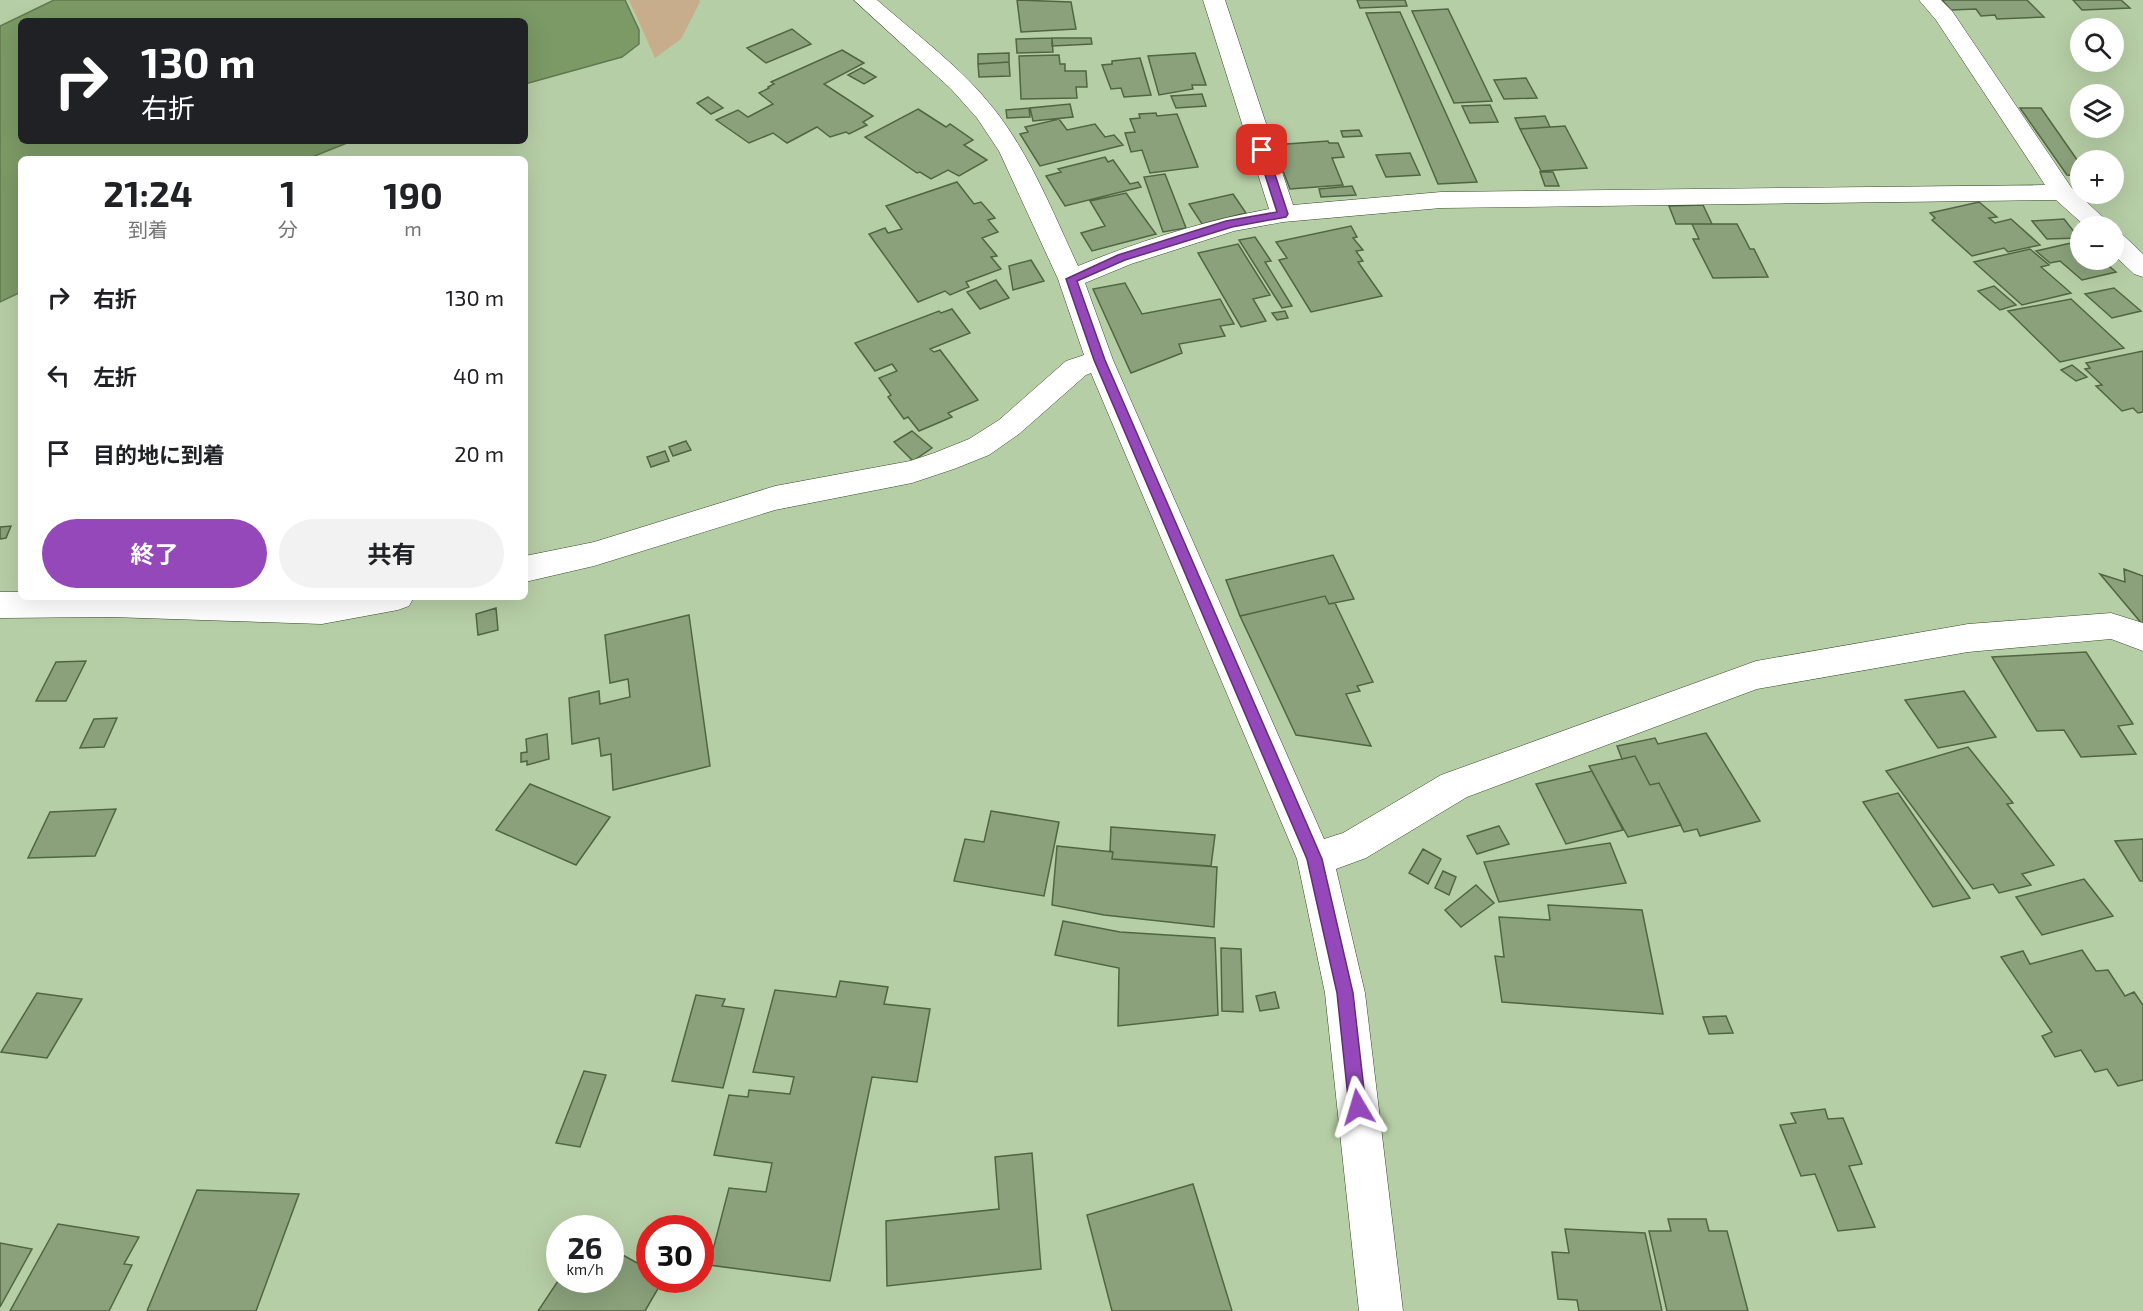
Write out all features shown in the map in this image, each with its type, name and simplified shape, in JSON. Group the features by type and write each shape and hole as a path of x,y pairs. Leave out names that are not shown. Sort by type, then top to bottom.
{"street":[{"path":"865,0 959,84 986,114 1011,151 1071,279 1100,360 1315,859 1345,993 1381,1311"},
{"path":"1214,0 1283,214"},
{"path":"1930,0 1944,16 2062,192 2087,216"},
{"path":"1071,279 1122,258 1230,224 1283,214 1441,200 2062,192"},
{"path":"2124,250 2143,268"},
{"path":"528,568 594,554 776,498 912,472 944,461 979,447 999,434 1076,368 1100,360"},
{"path":"0,605 111,604 322,611 382,600"},
{"path":"1315,859 1353,846 1454,786 1756,675 1968,638 2111,626 2143,637"}],"shaded area":[{"path":"54,0 625,0 639,30 639,44 622,57 528,83 528,18 18,18 18,144 344,144 314,156 18,156 18,293 0,302 0,26"},
{"path":"629,0 699,0 700,2 681,39 655,58"}],"building":[{"path":"1017,0 1071,2 1076,29 1021,32"},
{"path":"1357,0 1405,0 1407,6 1360,8"},
{"path":"1942,0 2027,0 2044,17 1997,19 1995,15 1981,16 1976,9 1951,10"},
{"path":"2073,0 2121,0 2130,8 2082,10"},
{"path":"1448,9 1492,101 1454,103 1412,11"},
{"path":"1400,12 1477,182 1438,184 1366,13"},
{"path":"792,29 811,44 766,63 747,48"},
{"path":"1052,38 1053,52 1017,53 1016,39"},
{"path":"1052,38 1091,38 1092,44 1052,46"},
{"path":"842,50 864,63 824,84 873,116 863,122 867,125 849,134 846,132 830,137 817,127 787,143 773,133 749,143 716,120 738,110 748,117 773,104 759,93 774,84 771,82"},
{"path":"1009,53 1009,62 978,64 978,54"},
{"path":"1195,53 1206,85 1192,85 1193,89 1159,95 1148,56"},
{"path":"1059,55 1060,64 1065,64 1065,71 1086,71 1087,87 1076,87 1077,98 1021,99 1019,56"},
{"path":"1140,58 1151,95 1124,97 1121,88 1111,89 1102,65 1112,64 1112,61"},
{"path":"1009,62 1010,76 979,77 978,64"},
{"path":"861,68 876,77 864,84 848,75"},
{"path":"1526,78 1537,98 1504,99 1494,80"},
{"path":"1202,94 1206,106 1176,108 1171,96"},
{"path":"708,97 723,108 711,114 697,103"},
{"path":"1070,104 1073,117 1033,121 1030,108"},
{"path":"1490,105 1498,122 1470,123 1462,106"},
{"path":"1029,108 1030,117 1007,118 1006,110"},
{"path":"2020,108 2041,108 2070,150 2070,175 2067,175"},
{"path":"918,109 946,127 950,124 973,140 964,145 987,160 959,176 948,170 931,179 920,172 917,173 865,137"},
{"path":"1156,113 1157,116 1177,114 1198,167 1150,173 1142,150 1131,152 1125,133 1135,132 1130,119 1140,118 1139,114"},
{"path":"1545,116 1550,127 1520,129 1515,118"},
{"path":"1059,119 1067,130 1095,124 1105,137 1114,135 1123,145 1040,166 1020,134 1028,132 1025,127"},
{"path":"1565,126 1587,168 1541,171 1520,129"},
{"path":"1359,130 1362,136 1343,137 1341,131"},
{"path":"1328,141 1338,143 1344,157 1332,158 1343,185 1290,189 1273,145"},
{"path":"1410,153 1420,175 1386,177 1376,155"},
{"path":"1105,157 1108,162 1113,160 1130,184 1138,182 1141,187 1065,206 1046,176 1061,172 1058,169"},
{"path":"1540,172 1553,172 1559,186 1545,186"},
{"path":"1165,174 1186,228 1163,232 1144,177"},
{"path":"957,182 974,204 981,202 995,218 988,220 998,232 982,238 997,256 991,257 1001,269 966,282 969,287 950,295 945,291 918,302 869,234 885,228 888,233 902,229 886,206"},
{"path":"1352,186 1356,195 1321,197 1319,189"},
{"path":"1126,193 1156,234 1092,251 1081,233 1105,226 1090,201"},
{"path":"1233,194 1246,213 1202,224 1189,204"},
{"path":"1979,202 1997,217 1989,218 1995,223 2011,219 2040,245 2008,252 2004,248 1972,256 1932,220 1935,218 1930,213"},
{"path":"1703,205 1712,224 1676,224 1669,206"},
{"path":"2064,219 2070,227 2070,238 2047,239 2032,221"},
{"path":"1692,224 1737,224 1750,249 1754,249 1768,277 1713,278 1693,239 1699,239"},
{"path":"1351,226 1357,237 1353,238 1363,250 1356,251 1363,261 1358,262 1382,296 1311,312 1279,260 1287,258 1276,242"},
{"path":"1255,237 1271,261 1265,262 1292,306 1282,308 1239,240"},
{"path":"2070,243 2070,270 2060,261 2050,263 2036,251"},
{"path":"1238,244 1270,295 1253,299 1266,321 1241,327 1198,253"},
{"path":"2030,249 2049,265 2041,267 2071,293 2022,305 1974,262"},
{"path":"1031,260 1044,281 1013,290 1009,266"},
{"path":"2070,270 2114,270 2116,272 2082,280"},
{"path":"996,280 1009,298 980,309 967,292"},
{"path":"1125,283 1142,314 1220,299 1234,324 1220,326 1225,336 1179,344 1182,353 1131,373 1093,289"},
{"path":"1994,286 2016,305 2000,310 1978,291"},
{"path":"2114,288 2141,311 2112,318 2085,294"},
{"path":"2071,299 2124,348 2060,362 2008,311"},
{"path":"952,309 970,333 930,349 934,352 940,350 978,400 948,413 952,417 919,431 908,417 904,419 888,397 891,395 879,378 897,371 892,364 875,371 855,343 939,311 941,313"},
{"path":"1285,311 1288,318 1277,320 1272,313"},
{"path":"2143,351 2143,412 2138,413 2133,408 2122,411 2096,386 2102,385 2085,369 2090,368 2086,363"},
{"path":"2072,365 2087,377 2076,381 2061,370"},
{"path":"912,431 932,448 913,461 894,442"},
{"path":"686,441 691,450 673,456 669,447"},
{"path":"665,451 669,461 651,467 647,457"},
{"path":"11,526 6,538 0,539 0,527"},
{"path":"1333,555 1354,599 1329,604 1325,596 1240,616 1226,580"},
{"path":"2124,569 2143,576 2143,625 2100,574 2125,582"},
{"path":"1325,596 1329,604 1335,603 1373,682 1357,686 1360,691 1346,694 1371,746 1296,735 1240,616"},
{"path":"496,608 498,630 478,635 476,614"},
{"path":"689,615 710,766 613,790 611,754 601,756 599,738 572,744 569,698 599,691 600,704 630,697 628,679 610,683 605,635"},
{"path":"2086,652 2133,724 2118,726 2136,754 2081,757 2064,730 2037,731 1992,657"},
{"path":"86,661 66,701 36,701 56,662"},
{"path":"1964,691 1996,737 1938,748 1905,700"},
{"path":"117,718 104,747 80,748 94,719"},
{"path":"1706,733 1760,821 1700,836 1697,829 1684,832 1659,783 1650,785 1635,756 1622,759 1617,746 1655,738 1658,744"},
{"path":"547,734 549,759 527,765 527,761 521,762 521,753 527,752 526,739"},
{"path":"1968,747 2013,803 2007,804 2054,865 2022,874 2031,885 1999,893 1993,884 1973,889 1886,771"},
{"path":"1635,756 1650,785 1659,783 1681,825 1628,837 1589,766"},
{"path":"1592,771 1623,830 1566,844 1536,784"},
{"path":"530,784 610,817 576,865 496,830"},
{"path":"1898,793 1970,898 1933,907 1863,802"},
{"path":"116,809 95,856 28,858 50,812"},
{"path":"991,811 1059,822 1044,896 954,881 965,839 984,842"},
{"path":"1499,826 1509,844 1477,854 1467,836"},
{"path":"1111,827 1215,835 1211,866 1112,859"},
{"path":"2143,839 2143,881 2140,881 2115,841"},
{"path":"1610,843 1626,883 1499,902 1484,862"},
{"path":"1057,846 1113,852 1112,859 1217,867 1214,927 1104,915 1052,905"},
{"path":"1423,849 1441,859 1428,884 1409,873"},
{"path":"1443,871 1456,877 1449,895 1435,888"},
{"path":"2084,879 2113,916 2042,935 2016,897"},
{"path":"1476,885 1494,903 1461,927 1445,910"},
{"path":"1548,905 1642,910 1663,1014 1502,1002 1495,956 1504,957 1499,917 1550,920"},
{"path":"1063,921 1120,932 1215,938 1218,1015 1118,1026 1119,968 1055,955"},
{"path":"1221,948 1241,949 1243,1012 1222,1011"},
{"path":"2082,950 2096,971 2108,970 2125,996 2134,992 2143,1005 2143,1080 2118,1086 2107,1069 2095,1072 2081,1050 2055,1057 2042,1036 2052,1032 2001,957 2023,951 2030,964"},
{"path":"840,981 888,987 884,1004 930,1009 917,1082 872,1077 830,1281 714,1266 714,1246 729,1188 766,1192 772,1163 714,1155 729,1095 748,1097 749,1090 790,1094 794,1077 753,1072 775,990 836,997"},
{"path":"1275,992 1279,1008 1260,1011 1256,996"},
{"path":"37,993 82,999 47,1058 1,1052"},
{"path":"696,995 725,999 722,1006 744,1009 723,1088 672,1081"},
{"path":"1726,1016 1733,1033 1709,1034 1703,1017"},
{"path":"584,1071 606,1075 580,1147 556,1143"},
{"path":"1825,1109 1828,1119 1843,1118 1862,1164 1849,1166 1875,1227 1838,1231 1815,1174 1801,1176 1780,1125 1796,1123 1791,1113"},
{"path":"1032,1153 1041,1269 887,1286 886,1221 999,1209 995,1157"},
{"path":"1193,1184 1232,1311 1112,1311 1087,1215"},
{"path":"197,1190 299,1194 256,1311 147,1311"},
{"path":"1668,1219 1706,1219 1709,1231 1727,1231 1748,1311 1667,1311 1649,1231 1671,1231"},
{"path":"58,1224 139,1237 124,1264 132,1265 109,1311 10,1311"},
{"path":"1565,1229 1645,1233 1662,1311 1579,1311 1577,1300 1558,1299 1552,1252 1569,1253"},
{"path":"0,1243 32,1249 0,1307"},
{"path":"624,1256 636,1262 636,1293 655,1293 645,1311 538,1311 550,1293 624,1293"}],"route":[{"path":"1262,150 1283,214 1230,224 1122,258 1071,279 1100,360 1315,859 1345,993 1358,1107"}]}
